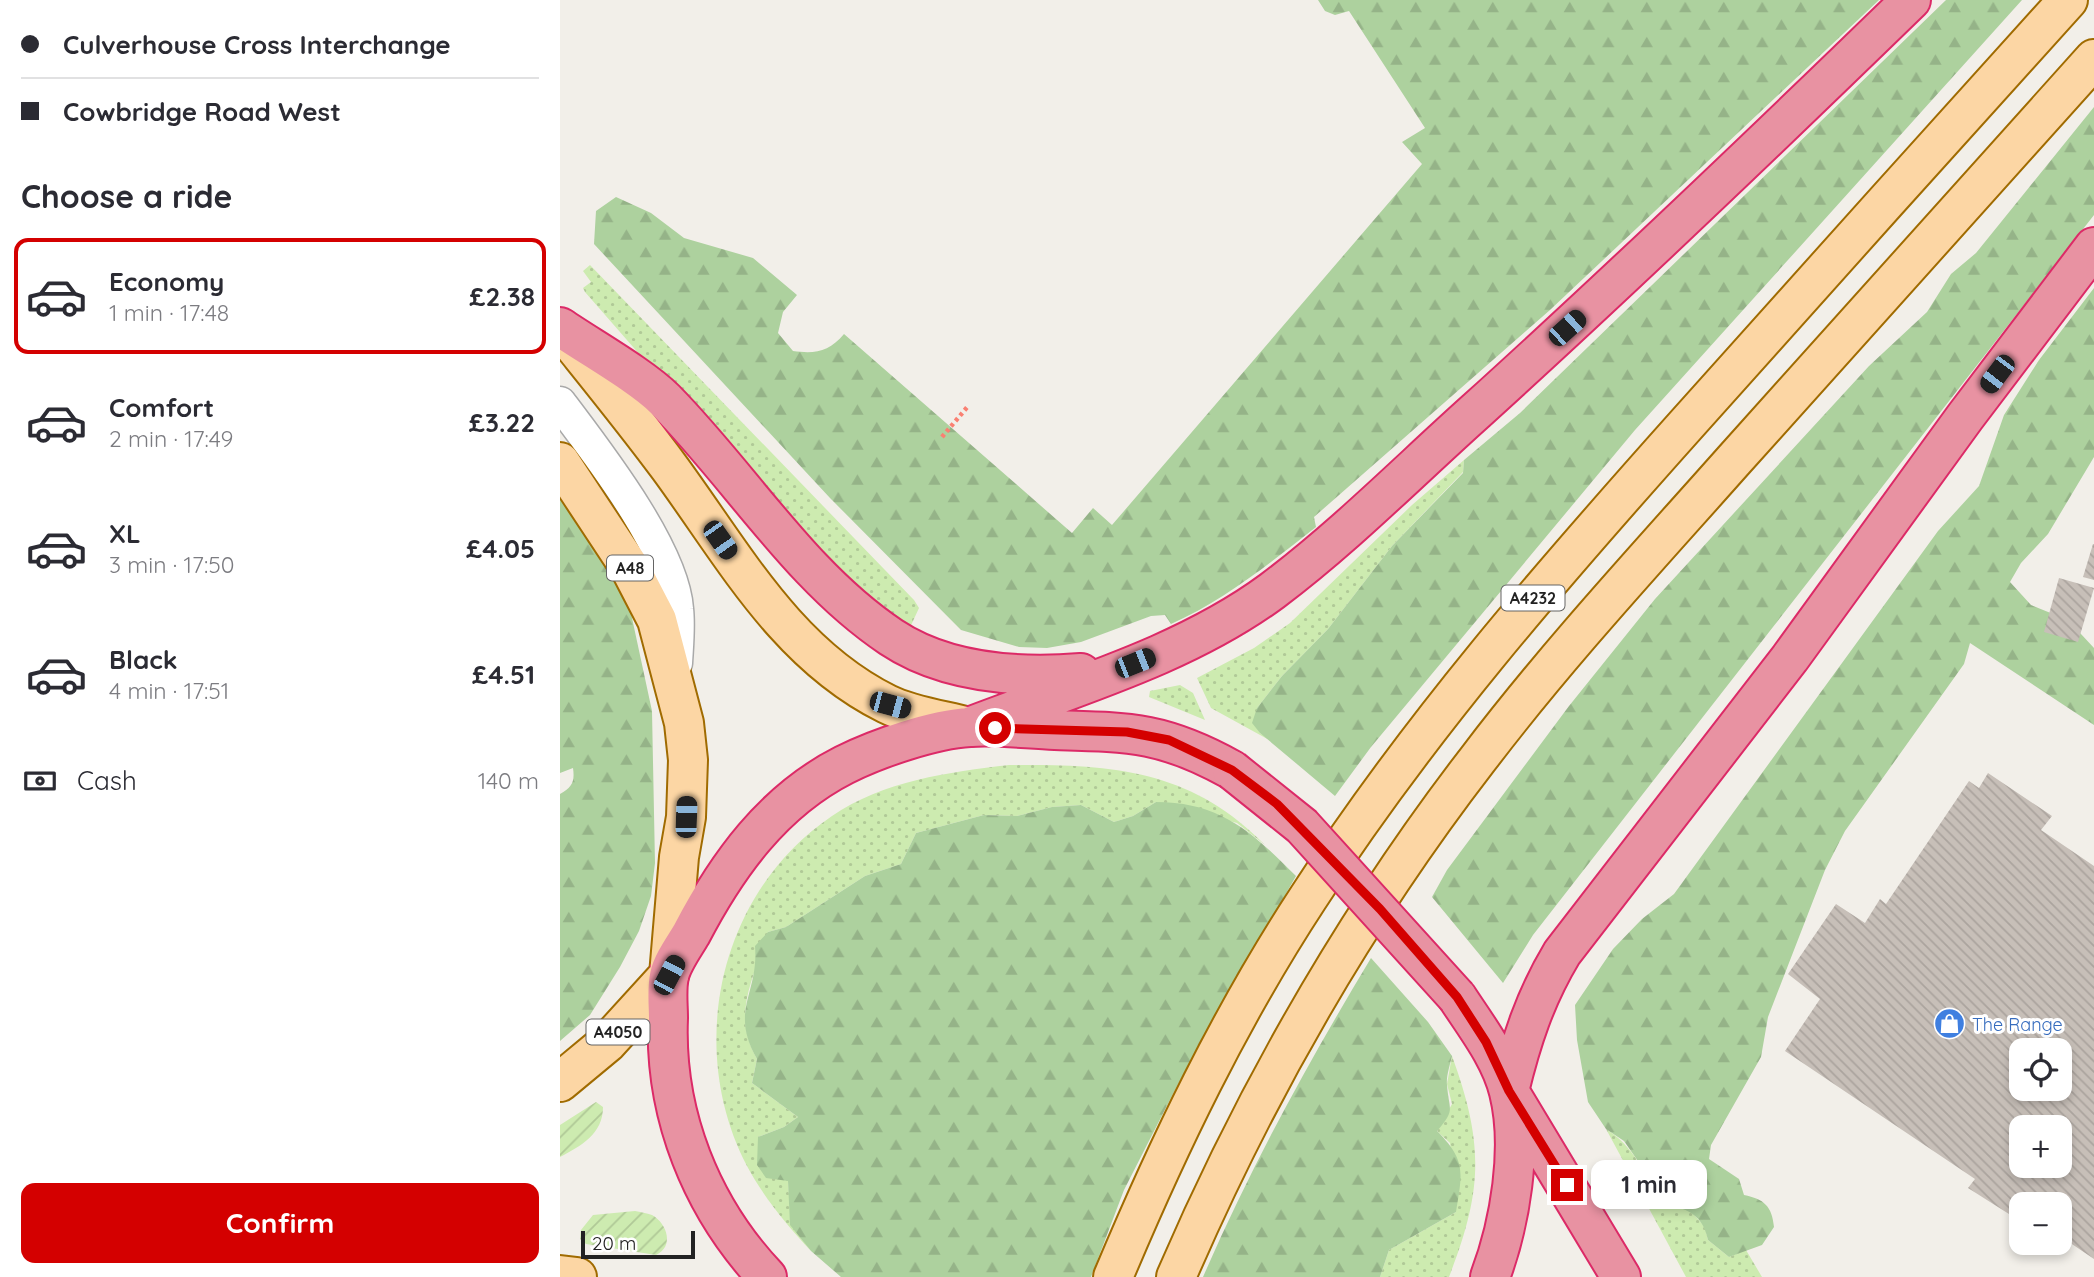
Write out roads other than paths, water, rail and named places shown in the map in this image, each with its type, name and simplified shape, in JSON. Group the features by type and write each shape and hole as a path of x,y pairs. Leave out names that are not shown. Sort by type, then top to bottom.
{"highway":[{"path":"767,1277 717,1210 696,1172 681,1130 672,1092 667,1037 669,975 730,866 780,810 844,765 920,738 969,727 1114,671 1218,624 1271,591 1369,508 1663,241 1911,0"},
{"path":"1490,1277 1503,1243 1511,1203 1513,1143 1509,1091 1521,1041 1538,993 1562,953 1790,658 1965,417 2094,247"},
{"path":"560,328 663,398 845,602 893,638 942,661 1005,674 1050,676 1114,671"},
{"path":"969,727 1127,732 1169,740 1232,770 1302,826 1457,997 1486,1042 1509,1091 1621,1277"}],"main road":[{"name":"A4232","path":"1113,1277 1157,1172 1227,1036 1307,898 1398,770 1560,565 2067,0"},
{"path":"1176,1277 1257,1105 1336,965 1477,760 1645,560 2094,59"},
{"path":"560,328 668,466 766,604 796,639 832,669 890,705 969,727"},
{"name":"A48","path":"560,462 630,568 657,620 676,685 684,723 687,782 669,975"},
{"name":"A4050","path":"560,1082 607,1042 669,975"},
{"path":"560,1275 577,1277"}],"street":[{"path":"560,404 590,443 649,534 666,568 677,607 676,685"}],"place":[{"name":"The Range","path":"1949,1024"}]}
